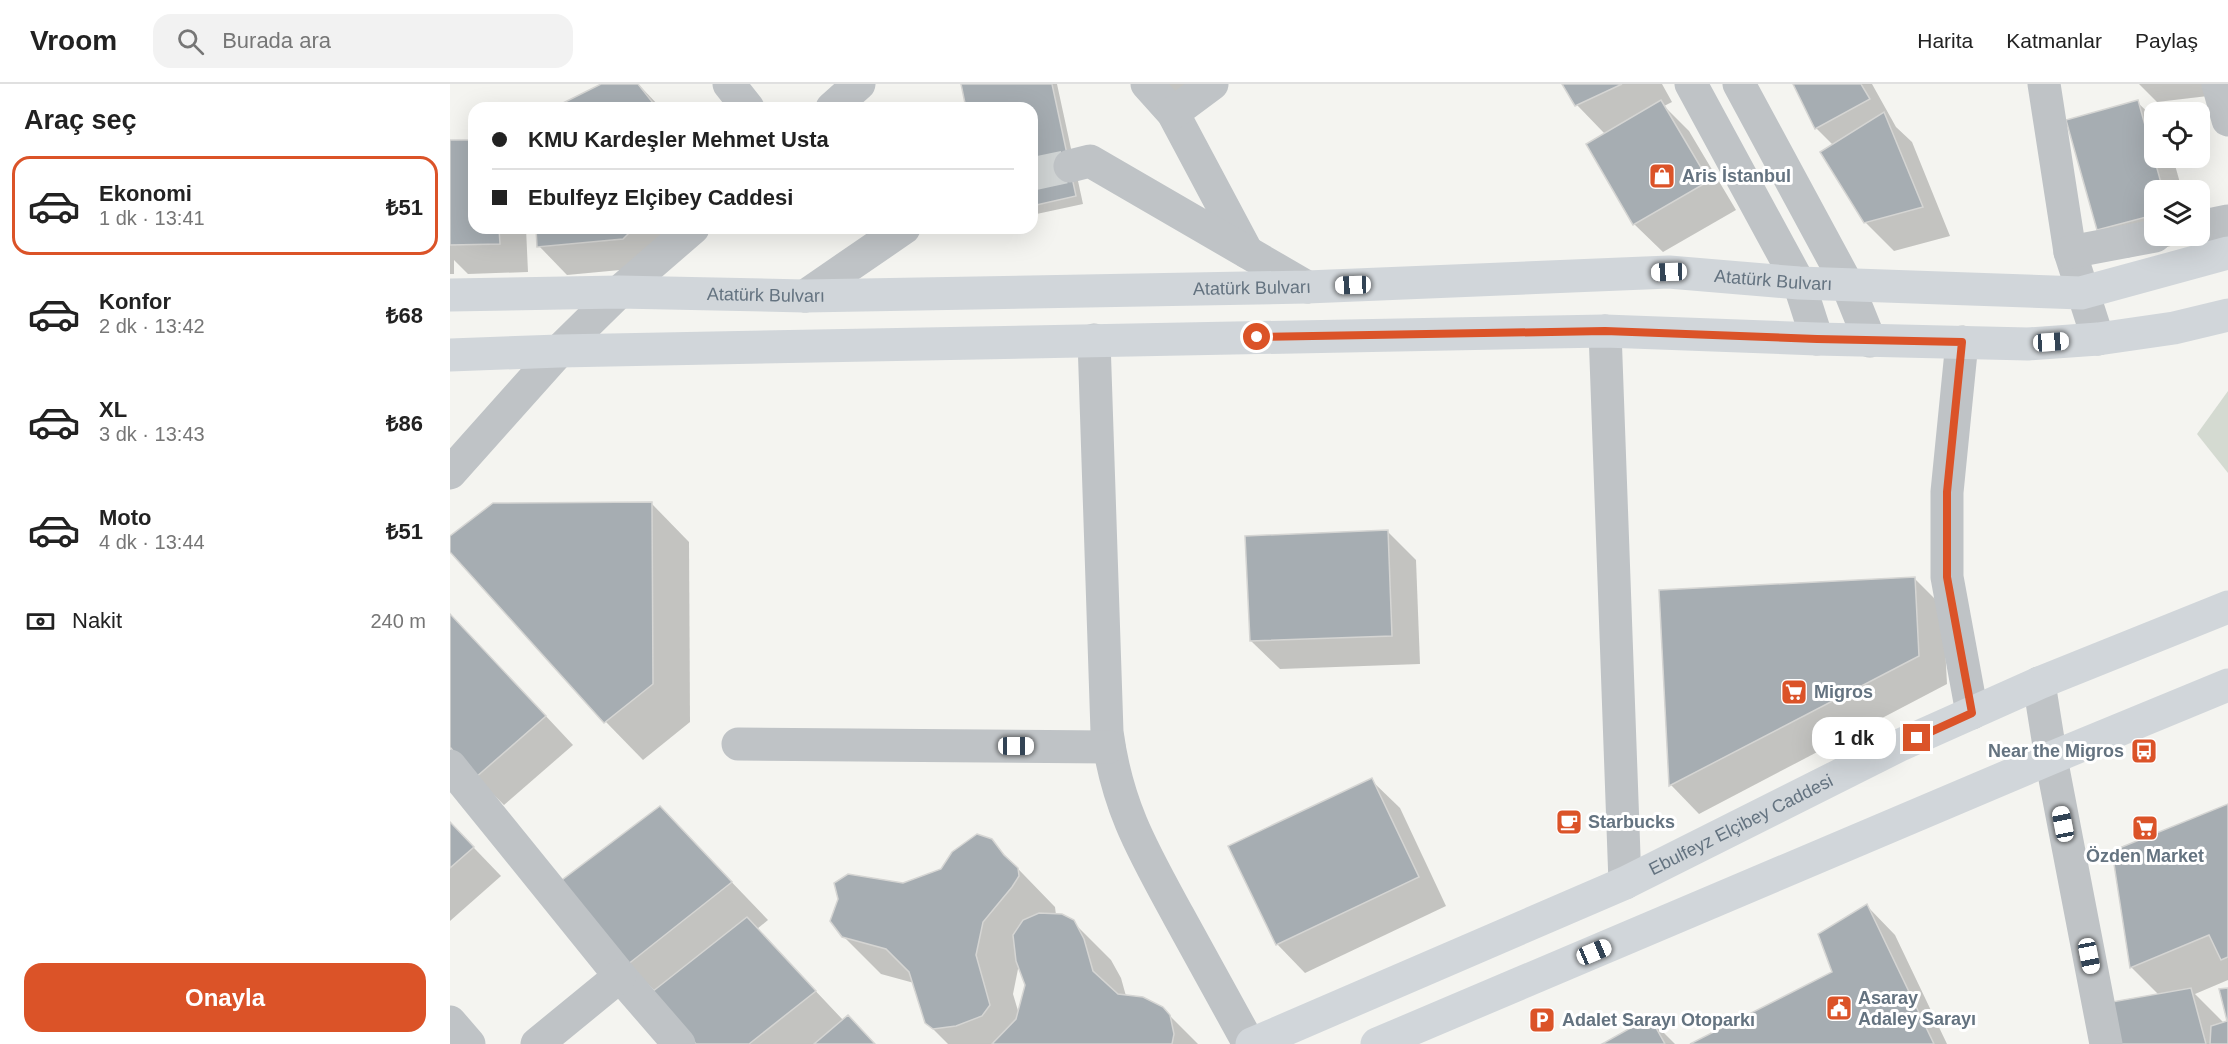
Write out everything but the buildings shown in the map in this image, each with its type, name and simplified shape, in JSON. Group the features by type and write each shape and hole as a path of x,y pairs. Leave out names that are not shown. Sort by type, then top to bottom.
{"main road":[{"name":"Atatürk Bulvarı","path":"450,295 619,292 804,296 1307,286 1669,272 1799,284 2081,293 2228,253"},
{"path":"450,355 1605,331 1870,341 2028,344 2098,339 2174,328 2228,315"},
{"name":"Ebulfeyz Elçibey Caddesi","path":"1251,1044 1625,883 1898,746 2039,683 2228,608"},
{"path":"1377,1044 2051,758 2228,686"}],"street":[{"path":"729,84 743,102"},
{"path":"839,102 859,84"},
{"path":"1147,84 1173,113 1247,252"},
{"path":"1173,113 1212,84"},
{"path":"1691,84 1799,284 1817,339"},
{"path":"1739,84 1847,284 1870,341"},
{"path":"2044,84 2070,252 2081,293 2098,339"},
{"path":"2218,84 2228,120"},
{"path":"1070,166 1090,161 1307,286"},
{"path":"2210,225 2228,221"},
{"path":"450,473 559,351 619,292 686,234"},
{"path":"804,296 895,234"},
{"path":"2070,252 2144,238"},
{"path":"1605,331 1625,883"},
{"path":"1094,340 1109,747 1118,790 1137,839 1251,1044"},
{"path":"1962,342 1947,492 1947,577 1972,713"},
{"path":"2039,683 2051,758 2106,1044"},
{"path":"738,744 1109,747"},
{"path":"450,766 620,976 679,1044"},
{"path":"537,1044 620,976"},
{"path":"450,1022 469,1044"}],"shaded area":[{"path":"2228,391 2228,473 2197,434"}],"tunnel":[{"path":"1038,173 1070,166"}],"place":[{"name":"Aris İstanbul","path":"1662,176"},
{"name":"Migros","path":"1794,692"},
{"name":"Near the Migros","path":"2144,751"},
{"name":"Starbucks","path":"1569,822"},
{"name":"Özden Market","path":"2145,828"},
{"name":"Asaray Adaley Sarayı","path":"1839,1008"},
{"name":"Adalet Sarayı Otoparkı","path":"1542,1020"}],"route":[{"path":"1257,337 1605,331 1962,342 1947,492 1947,577 1972,713 1917,738"}]}
